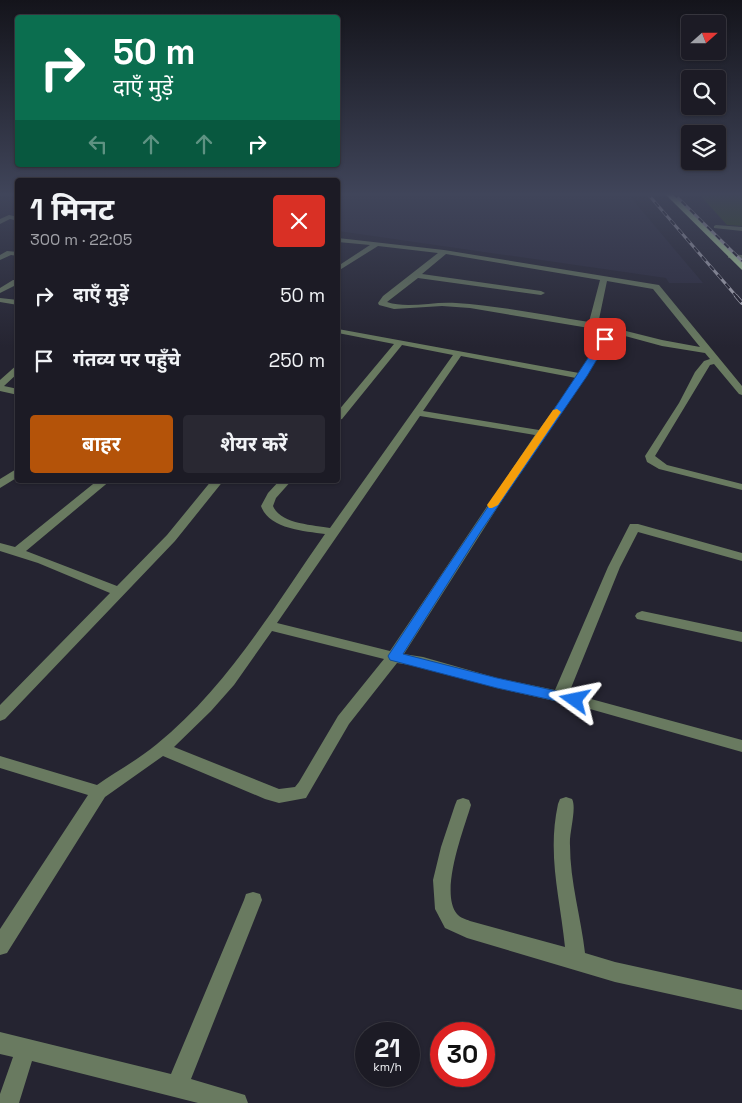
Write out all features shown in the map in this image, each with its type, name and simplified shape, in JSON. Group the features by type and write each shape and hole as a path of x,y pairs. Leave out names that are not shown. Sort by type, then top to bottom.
{"highway":[{"path":"719,244 742,267"},
{"path":"732,244 742,256"}],"street":[{"path":"340,268 376,244"},
{"path":"381,244 444,252 656,287 742,392"},
{"path":"444,252 386,298 384,305 394,307 453,304 594,325 713,356"},
{"path":"0,258 10,253 15,254"},
{"path":"731,256 742,256"},
{"path":"416,276 541,294"},
{"path":"594,325 604,278"},
{"path":"0,291 15,283"},
{"path":"0,300 15,302"},
{"path":"0,311 15,302"},
{"path":"162,748 265,792 279,796 300,793 308,784 330,742 354,706 394,656 541,433 582,376 595,352 613,329"},
{"path":"340,330 582,376"},
{"path":"340,415 399,343"},
{"path":"0,946 99,792 162,748 218,694 458,354"},
{"path":"713,356 700,372 684,403 650,456 655,464 663,467 742,487"},
{"path":"15,370 0,387 15,391"},
{"path":"418,413 541,433"},
{"path":"0,485 15,473"},
{"path":"17,552 102,483"},
{"path":"0,715 171,538 216,483"},
{"path":"284,483 269,501 268,510 271,515 284,522 334,532"},
{"path":"560,697 614,567 634,527 742,557"},
{"path":"0,547 42,560 119,592"},
{"path":"642,616 742,637"},
{"path":"268,625 560,697 742,746"},
{"path":"0,762 99,792"},
{"path":"566,804 560,843 561,868 574,932 576,960"},
{"path":"463,805 441,885 441,904 450,920 467,929 615,972 742,1000"},
{"path":"177,1086 253,900"},
{"path":"0,1043 177,1086 237,1103"},
{"path":"8,1103 26,1048"}],"shaded area":[{"path":"432,244 670,244 703,283 669,283 666,278"}],"railway":[{"path":"692,244 737,297"},
{"path":"725,244 742,261"},
{"path":"736,296 742,303"}],"slow traffic":[{"path":"492,505 557,412"}],"route":[{"path":"575,700 497,683 423,662 394,656 475,531 582,376 595,352 605,339"}]}
